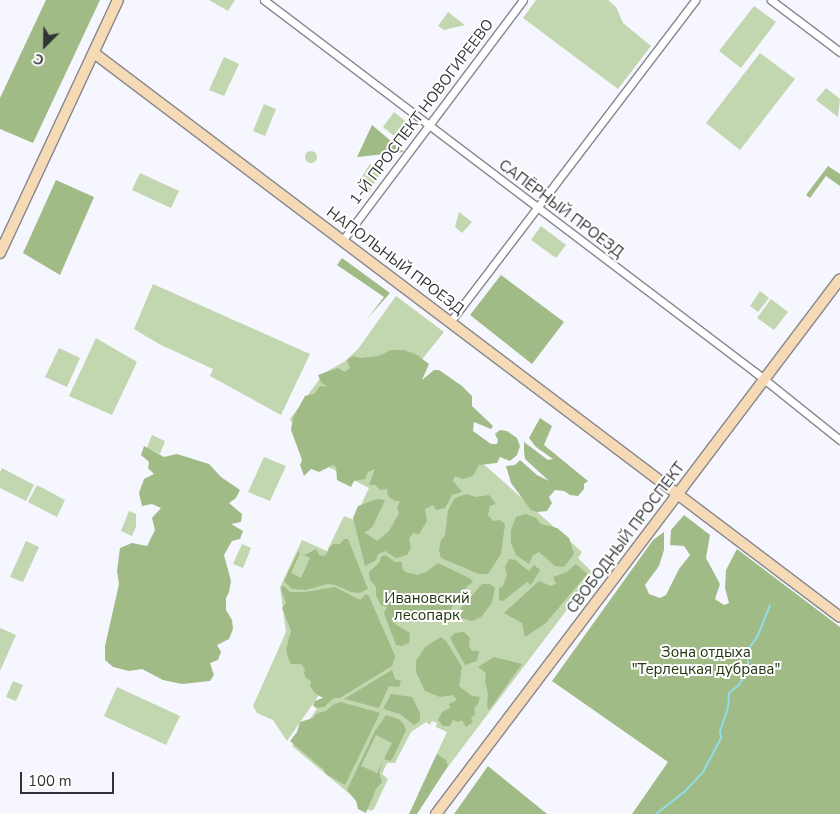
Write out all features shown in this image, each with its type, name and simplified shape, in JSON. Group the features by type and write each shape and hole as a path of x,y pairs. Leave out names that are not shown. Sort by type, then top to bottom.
{"street":[{"path":"0,253 118,0"},
{"name":"САПЁРНЫЙ ПРОЕЗД","path":"264,0 765,380 840,440"},
{"name":"1-Й ПРОСПЕКТ НОВОГИРЕЕВО","path":"342,241 523,0"},
{"path":"450,322 538,209 695,0"},
{"path":"771,0 840,52"},
{"name":"НАПОЛЬНЫЙ ПРОЕЗД","path":"94,53 840,617"},
{"name":"СВОБОДНЫЙ ПРОСПЕКТ","path":"436,814 840,280"}],"green space":[{"path":"46,0 100,0 33,143 0,129 0,98"},
{"path":"209,0 235,0 228,11"},
{"path":"536,0 608,0 616,7 623,23 651,46 618,89 523,18"},
{"path":"754,6 776,22 741,68 719,51"},
{"path":"448,12 465,25 444,30 438,26"},
{"path":"760,53 795,79 740,150 706,123"},
{"path":"224,57 239,64 224,96 209,90"},
{"path":"826,88 840,99 838,117 816,100"},
{"path":"264,104 276,109 265,136 253,131"},
{"path":"394,112 410,125 399,140 383,127"},
{"path":"372,125 404,152 357,157"},
{"path":"311,151 317,157 311,163 305,157"},
{"path":"370,164 382,171 369,192 357,184"},
{"path":"828,166 840,174 840,186 826,176 810,198 806,195"},
{"path":"140,173 179,191 171,208 132,190"},
{"path":"56,180 94,197 60,275 23,253"},
{"path":"459,212 472,222 462,233 455,227"},
{"path":"541,226 566,245 556,258 531,240"},
{"path":"342,258 390,293 367,319 384,297 337,265"},
{"path":"501,275 564,322 532,364 470,315"},
{"path":"153,284 310,354 281,415 210,376 213,369 159,344 134,329"},
{"path":"760,291 769,298 758,312 750,306"},
{"name":"Ивановский лесопарк","path":"396,296 444,332 407,378 478,459 582,552 578,558 594,574 425,797 418,794 447,732 436,727 437,723 432,721 430,725 426,722 411,732 395,763 387,763 382,774 388,779 374,809 370,811 292,746 324,698 319,695 287,741 273,720 257,713 253,706 286,632 280,587 302,540 327,551 344,516 354,520 369,488 309,457 290,419 324,373 344,362 358,349"},
{"path":"771,299 788,312 774,330 757,318"},
{"path":"96,338 137,362 112,415 69,396"},
{"path":"59,348 80,358 67,387 45,377"},
{"path":"391,350 404,350 417,355 429,364 422,380 434,370 439,370 462,386 472,396 472,406 493,426 491,429 474,422 473,431 491,444 497,444 498,440 495,434 500,430 507,431 517,438 520,446 517,455 510,461 500,457 497,463 479,465 473,476 463,479 455,476 453,481 462,492 452,495 445,508 436,510 433,505 425,509 427,521 419,534 413,533 409,539 411,548 407,555 396,558 385,551 378,554 376,560 365,566 353,518 358,506 377,499 385,500 373,526 364,532 377,541 389,531 399,513 397,508 400,501 395,501 388,496 387,489 380,490 375,485 369,485 375,469 368,472 365,479 354,481 351,487 337,480 336,467 333,465 319,472 311,469 304,476 300,465 302,460 291,430 293,418 305,396 314,394 320,386 327,387 321,382 318,375 338,368 345,372 350,368 347,360 353,356 361,358 378,356"},
{"path":"540,418 552,426 544,445 588,481 584,484 584,489 578,496 555,490 549,497 552,503 547,511 537,512 531,510 511,483 506,466 515,465 520,460 537,475 549,481 525,459 524,442 548,460 553,459 536,447 529,438"},
{"path":"152,435 165,441 160,454 147,448"},
{"path":"144,446 164,457 177,454 209,464 221,477 240,490 236,498 229,503 242,514 241,522 231,524 243,531 240,539 232,541 224,555 231,581 226,598 226,610 232,620 233,629 229,639 217,645 221,652 218,660 210,663 214,675 210,681 182,684 163,680 142,669 129,671 113,667 105,660 105,646 119,584 117,571 120,548 132,543 147,546 155,530 152,518 161,508 152,504 142,506 139,493 144,479 154,474 148,468 149,462 141,455"},
{"path":"264,457 286,466 270,501 248,492"},
{"path":"2,468 34,485 26,501 0,488 0,472"},
{"path":"37,485 65,500 57,517 28,502"},
{"path":"466,494 476,497 489,495 496,504 490,506 488,515 493,521 500,520 505,524 501,554 488,574 479,574 441,558 439,551 441,540 445,536 448,510 455,498"},
{"path":"129,511 136,514 136,527 132,536 121,531"},
{"path":"526,514 536,518 541,524 557,528 569,538 574,554 564,567 555,566 539,552 533,555 529,564 516,555 511,543 511,530 516,517"},
{"name":"Зона отдыха \"Терлецкая дубрава\"","path":"684,515 710,535 706,558 720,584 715,599 724,605 729,603 725,588 726,570 737,549 840,627 840,814 632,814 668,762 552,681 653,540 664,532 664,550 659,566 645,585 649,594 660,598 666,595 679,569 690,555 684,546 670,545 671,530"},
{"path":"344,539 348,539 368,589 359,593 351,592 328,584 305,590 292,589 284,581 298,552 305,555 316,549 319,555 323,556 326,555 333,544 340,544","holes":["300,553 310,558 301,578 291,573"]},
{"path":"26,541 39,547 23,582 10,577"},
{"path":"242,544 251,548 243,568 233,564"},
{"path":"385,555 395,562 402,562 402,568 405,572 418,575 426,572 438,563 471,579 473,582 466,587 463,597 454,600 446,618 428,620 409,612 401,614 395,624 410,633 409,643 402,646 396,645 384,613 387,607 381,605 376,596 376,587 370,580 369,572 379,563 381,557"},
{"path":"509,559 515,560 529,571 534,565 540,570 531,585 527,582 503,601 499,600 499,588 503,586 507,575 505,567"},
{"path":"576,564 587,574 546,623 525,637 522,623 504,613 539,581 551,586 556,584 553,577 567,572"},
{"path":"482,584 490,584 495,588 492,603 481,617 472,621 461,618 461,608"},
{"path":"283,585 290,592 305,592 335,587 360,600 366,594 369,596 395,656 392,666 340,698 334,698 324,707 316,708 313,705 315,701 323,698 315,693 310,686 311,681 306,678 305,669 301,664 291,664 288,658 286,649 291,631 282,608 286,603 281,589"},
{"path":"0,628 16,635 0,671"},
{"path":"464,632 470,638 469,646 472,651 479,651 477,661 465,665 450,638 455,633"},
{"path":"441,637 446,641 462,667 459,686 472,696 480,697 478,704 474,708 475,714 471,718 473,722 466,727 462,720 458,722 453,720 450,726 443,726 438,720 442,712 450,708 449,704 457,700 453,695 440,697 425,691 416,672 416,661 425,647"},
{"path":"494,657 522,664 489,710 485,682 486,673 478,667"},
{"path":"392,670 395,679 401,681 399,687 389,686 379,708 344,699"},
{"path":"13,681 23,685 16,701 6,697"},
{"path":"117,687 180,716 166,745 104,716"},
{"path":"391,694 412,697 420,713 420,721 414,725 400,714 383,709"},
{"path":"341,702 380,713 345,785 326,774 324,770 290,741 297,732 300,722 313,718 317,713 326,711 334,704"},
{"path":"386,715 398,719 403,723 406,730 393,758 390,761 384,759 379,772 382,782 376,789 366,813 358,809 356,801 347,790 375,731","holes":["376,735 392,743 377,773 361,766"]},
{"path":"437,754 446,760 448,766 417,814 409,814"},
{"path":"488,766 547,814 454,814"}],"waterway":[{"path":"656,814 684,792 703,772 721,738 720,731 728,708 729,693 739,685 748,669 748,650 758,635 770,605"}]}
